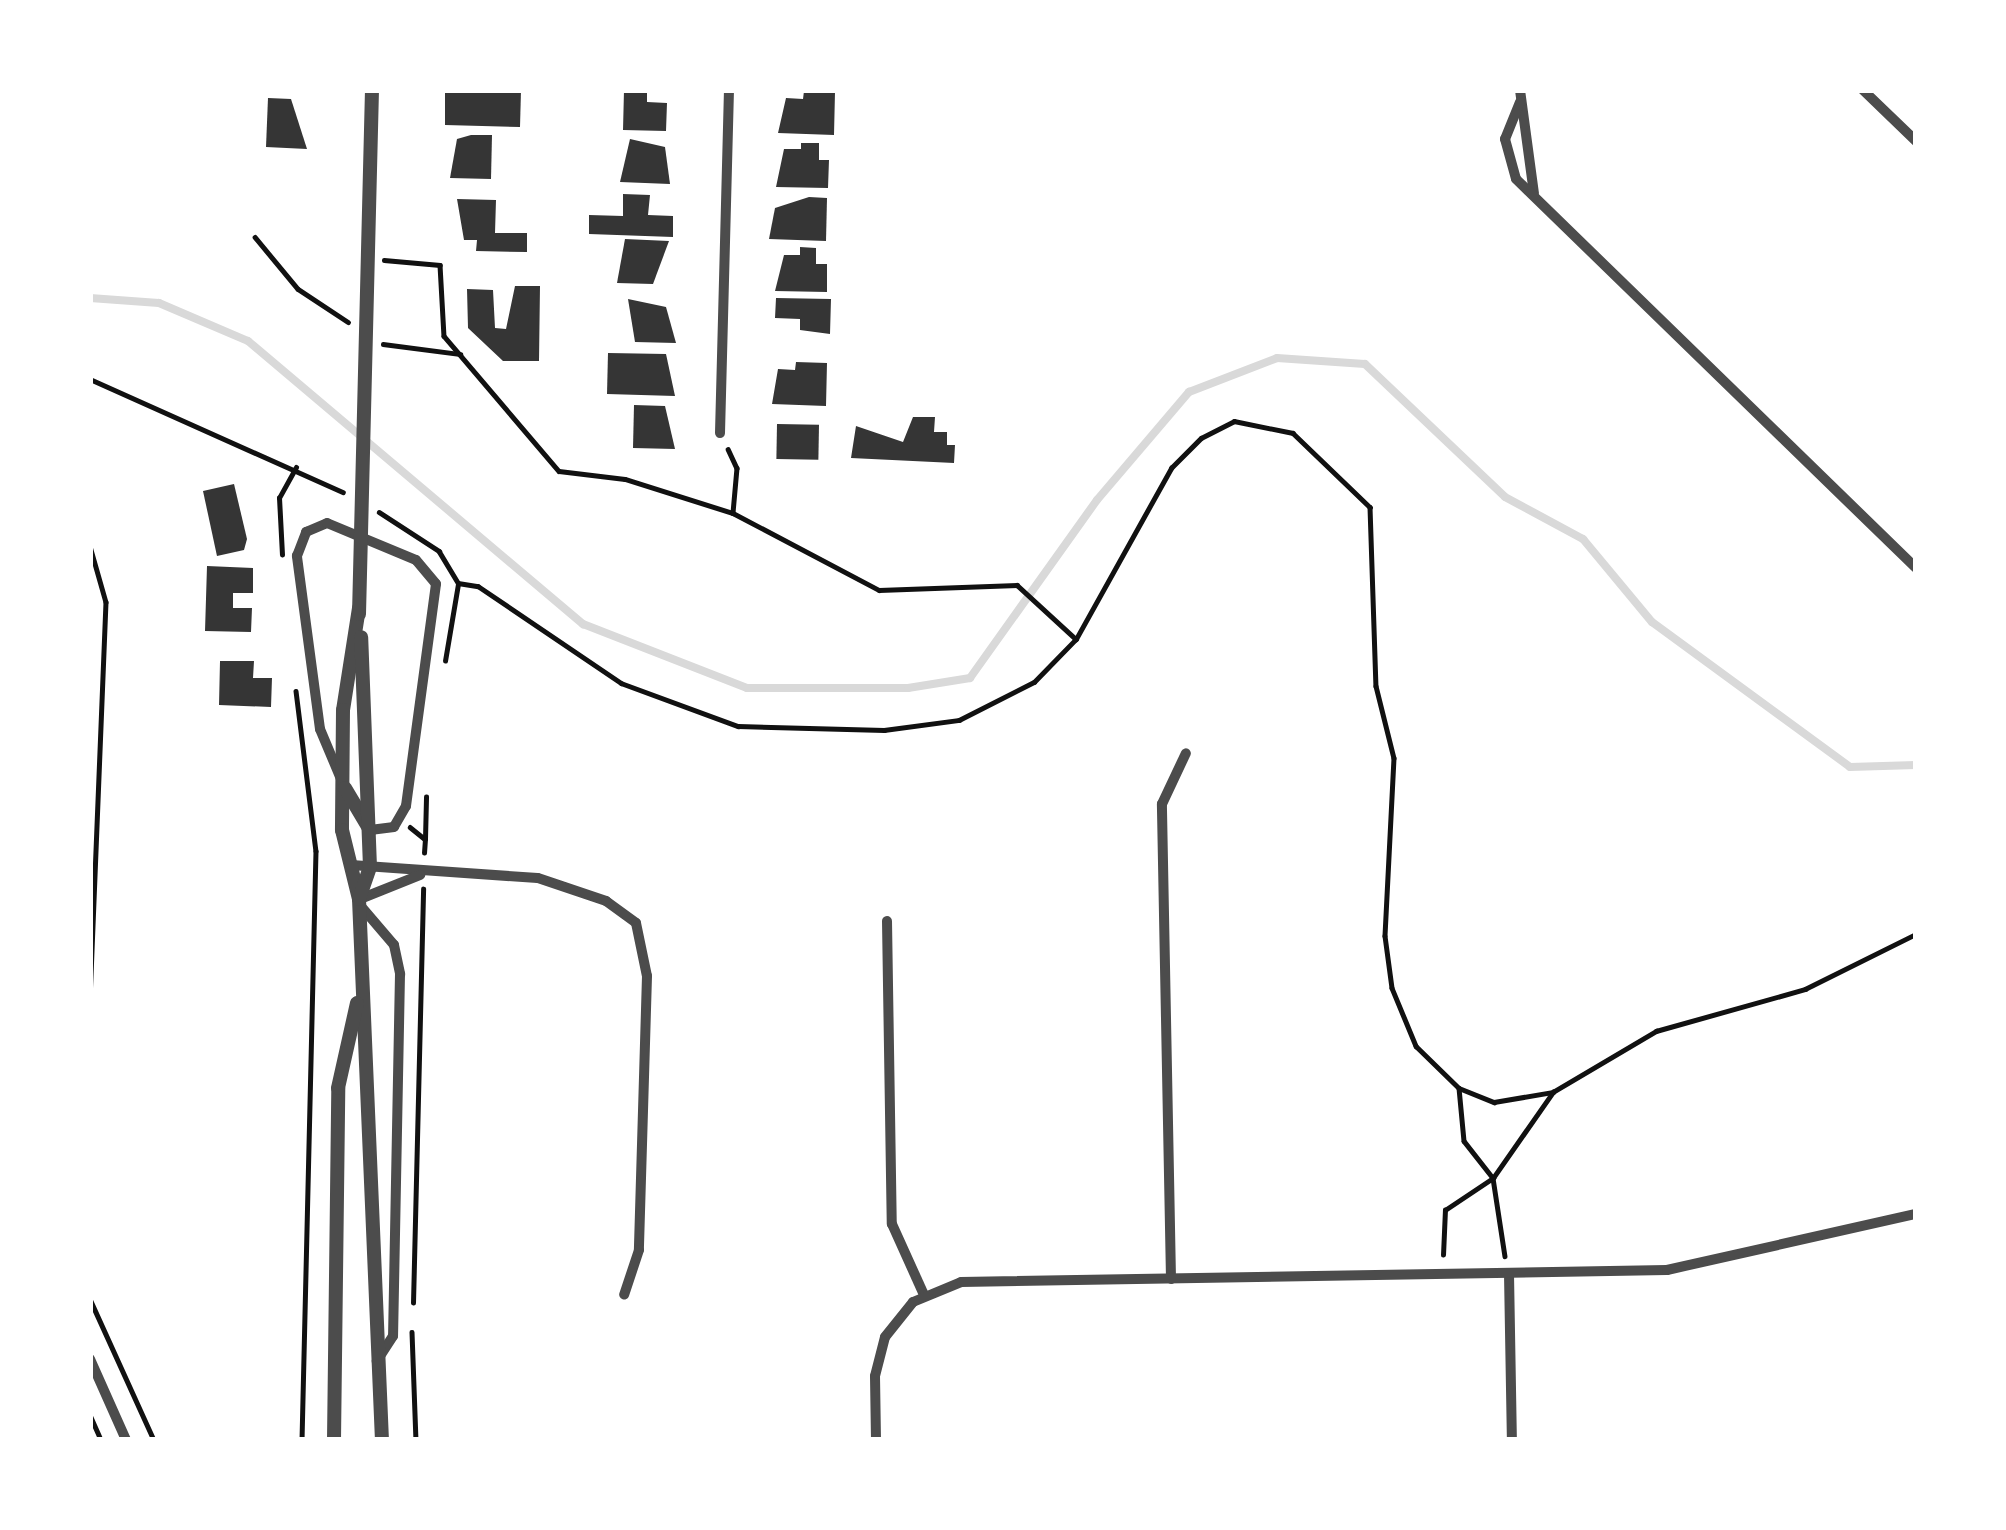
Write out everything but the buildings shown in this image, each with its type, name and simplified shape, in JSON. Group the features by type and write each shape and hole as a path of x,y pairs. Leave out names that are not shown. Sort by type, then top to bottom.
{"street":[{"path":"372,90 359,608 342,782 359,902 358,998 369,1090 382,1440"},
{"path":"720,433 729,90"},
{"path":"1863,90 1916,141"},
{"path":"1520,96 1526,174 1538,201"},
{"path":"1520,96 1505,140 1508,165 1538,201 1916,568"},
{"path":"334,523 416,560 436,584 406,806 394,827 370,830 342,782 320,728 296,556 306,532 334,523"},
{"path":"359,608 370,830 370,867 359,902"},
{"path":"1171,1279 1162,804 1186,753"},
{"path":"351,865 424,874 538,878 606,901 642,932 639,1250 624,1295"},
{"path":"359,902 424,874"},
{"path":"359,902 394,945 400,974 393,1338 376,1362"},
{"path":"887,921 892,1224 924,1295"},
{"path":"334,1440 338,1088 358,998"},
{"path":"876,1440 880,1350 893,1324 924,1295 976,1280 1667,1270 1916,1214"},
{"path":"1509,1274 1512,1440"},
{"path":"90,1359 126,1440"}],"path":[{"path":"368,260 440,265 444,336 559,471 625,478 733,513 879,590 1017,585 1076,639"},
{"path":"90,379 296,467 358,500"},
{"path":"375,510 439,551 458,583 478,586 621,683 738,726 884,730 959,720 1034,682 1076,639 1171,468 1201,438 1234,421 1293,433 1370,506 1376,686 1394,758 1385,936 1392,988 1416,1046 1459,1088 1494,1102 1552,1092 1656,1031 1805,989 1916,934"},
{"path":"720,433 736,468 733,513"},
{"path":"281,578 279,498 296,467"},
{"path":"90,546 106,602 90,1007"},
{"path":"278,555 296,556"},
{"path":"293,668 316,851 302,1440"},
{"path":"416,1440 410,1415 424,839"},
{"path":"1459,1088 1464,1142 1493,1178 1509,1274"},
{"path":"1443,1273 1445,1210 1493,1178 1552,1092"},
{"path":"90,1299 154,1440"},
{"path":"90,1415 101,1440"}],"waterway":[{"path":"90,298 159,303 248,341 583,624 747,688 908,688 970,678 1097,500 1189,392 1277,358 1365,364 1505,497 1583,539 1652,622 1850,767 1916,765"}]}
